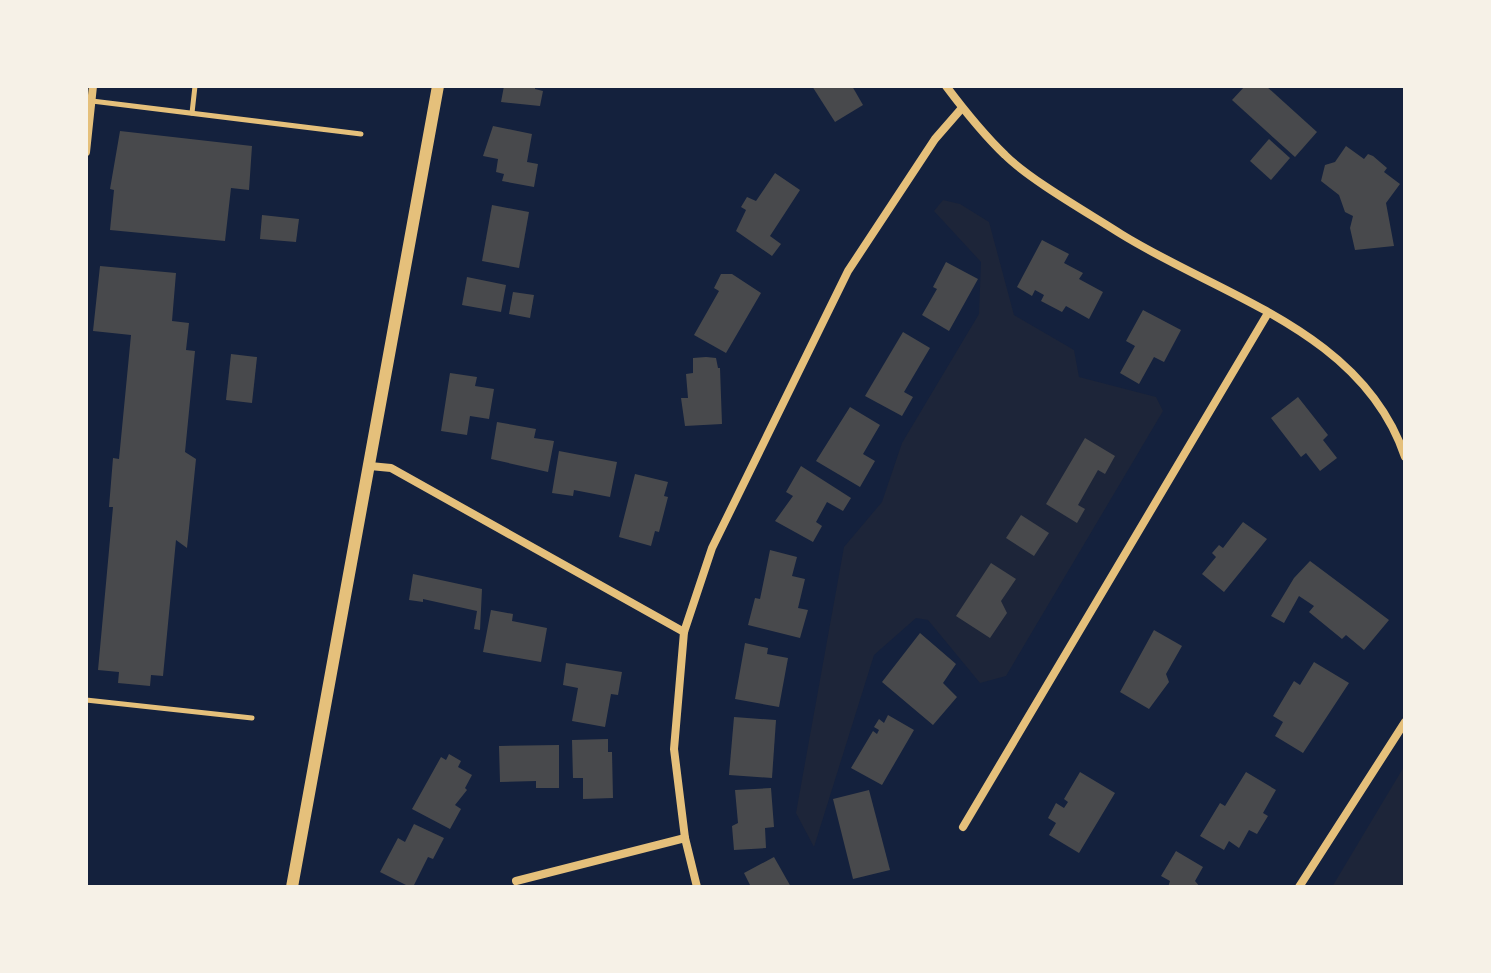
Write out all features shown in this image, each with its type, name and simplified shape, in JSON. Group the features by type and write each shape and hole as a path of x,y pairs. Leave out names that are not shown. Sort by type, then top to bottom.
{"street":[{"path":"86,152 93,86"},
{"path":"292,887 438,86"},
{"path":"946,86 1007,158 1123,235 1268,313 1336,354 1371,391 1405,457"},
{"path":"697,887 685,838 674,749 684,632 712,548 848,271 935,139 962,108"},
{"path":"963,827 1268,313"},
{"path":"370,466 391,468 684,632"},
{"path":"1299,887 1405,722"},
{"path":"516,881 685,838"}],"lane":[{"path":"192,113 195,86"},
{"path":"92,101 361,134"},
{"path":"86,700 252,718"}],"shaded area":[{"path":"943,200 960,204 989,222 1014,315 1074,350 1079,377 1156,397 1163,411 1006,676 980,683 928,620 916,618 874,655 814,847 796,813 844,547 882,502 902,443 979,314 981,262 934,211"},
{"path":"1405,765 1405,887 1332,887"}],"building":[{"path":"504,86 535,86 535,89 543,91 540,106 501,102"},
{"path":"812,86 852,86 863,105 835,122"},
{"path":"1245,86 1266,86 1317,132 1295,157 1232,100"},
{"path":"493,126 532,134 527,162 538,164 534,187 502,181 504,174 496,172 498,159 483,156"},
{"path":"120,131 252,146 249,190 231,188 225,241 110,230 114,190 110,189"},
{"path":"1269,139 1290,158 1271,180 1250,161"},
{"path":"1346,146 1364,159 1368,154 1373,156 1387,168 1384,172 1400,184 1386,203 1394,246 1355,250 1350,228 1353,216 1345,212 1339,195 1321,181 1325,165 1335,162"},
{"path":"775,173 800,190 770,236 781,244 772,256 736,231 746,210 741,207 747,197 756,201"},
{"path":"492,205 529,212 519,268 482,261"},
{"path":"262,215 299,219 296,242 260,239"},
{"path":"1042,240 1069,254 1064,263 1083,273 1079,279 1103,292 1089,319 1066,306 1062,312 1041,301 1044,295 1035,290 1032,296 1017,287"},
{"path":"946,262 978,279 949,331 922,315 937,289 933,287"},
{"path":"100,266 176,273 172,321 189,323 186,350 195,351 185,452 196,459 187,548 176,540 163,676 151,675 150,686 118,683 119,672 98,670 113,507 109,507 113,458 119,459 131,335 93,331"},
{"path":"721,274 732,274 761,293 726,353 694,335 719,291 714,288"},
{"path":"467,277 506,285 501,312 462,305"},
{"path":"513,292 534,295 530,318 509,314"},
{"path":"1143,310 1181,330 1164,362 1154,357 1139,384 1120,373 1135,346 1126,341"},
{"path":"903,332 930,348 904,392 913,397 902,416 865,396"},
{"path":"231,354 257,357 252,403 226,400"},
{"path":"693,358 716,358 720,368 722,424 685,426 681,398 688,398 686,374 693,373"},
{"path":"450,373 477,377 475,386 494,389 489,419 470,416 467,435 441,431"},
{"path":"1298,397 1328,435 1323,440 1337,458 1320,471 1306,453 1301,457 1271,418"},
{"path":"850,407 880,425 863,454 875,461 860,487 816,461"},
{"path":"497,422 536,429 534,438 554,441 548,472 491,459"},
{"path":"1085,438 1115,456 1105,474 1098,470 1078,505 1085,509 1077,523 1046,504"},
{"path":"559,451 617,462 610,497 574,490 573,496 552,493"},
{"path":"801,466 851,498 843,511 827,502 816,522 822,526 813,542 775,521 793,496 786,492"},
{"path":"635,474 668,482 664,496 668,497 659,532 655,531 651,546 619,537"},
{"path":"1021,515 1049,533 1034,556 1006,538"},
{"path":"1243,522 1267,539 1224,592 1202,574 1216,557 1212,553 1219,545 1223,548"},
{"path":"770,550 797,557 792,576 805,579 798,608 808,610 800,638 748,625 755,598 760,599"},
{"path":"1310,561 1389,620 1364,650 1346,635 1342,639 1309,612 1314,606 1299,596 1284,623 1271,616 1294,578"},
{"path":"991,563 1016,579 1001,601 1007,613 990,638 956,616"},
{"path":"413,574 482,589 480,630 474,629 477,611 423,599 423,602 409,600"},
{"path":"491,610 513,614 512,621 547,628 541,662 483,652"},
{"path":"1154,630 1182,646 1166,674 1169,682 1149,709 1120,692"},
{"path":"920,633 956,664 943,683 957,697 933,725 882,682"},
{"path":"745,643 768,648 767,654 788,658 779,707 735,699"},
{"path":"1314,662 1349,683 1303,753 1275,736 1283,722 1273,716 1294,681 1300,685"},
{"path":"566,663 622,672 618,695 611,694 605,727 572,721 578,688 563,685"},
{"path":"888,715 914,730 882,785 851,768 873,731 877,734 879,730 874,727 879,719 884,723"},
{"path":"734,717 776,720 772,778 729,775"},
{"path":"608,739 608,752 612,752 613,798 583,799 583,778 573,778 572,740"},
{"path":"559,745 559,788 536,788 536,781 500,782 499,746"},
{"path":"449,754 461,761 458,767 472,775 465,788 467,790 455,805 461,809 450,829 412,809 441,757 446,760"},
{"path":"1080,772 1115,793 1079,853 1049,835 1056,823 1048,818 1056,803 1064,808 1068,802 1064,799"},
{"path":"1246,772 1276,790 1263,813 1268,816 1257,834 1249,830 1239,848 1229,841 1224,850 1200,836 1220,803 1225,806"},
{"path":"771,788 774,827 765,828 766,848 734,850 732,826 738,823 735,790"},
{"path":"869,790 890,870 853,879 833,799"},
{"path":"414,824 444,838 433,859 428,857 413,887 410,887 380,872 398,838 405,842"},
{"path":"1176,851 1203,867 1195,881 1200,887 1168,887 1170,881 1161,876"},
{"path":"774,857 791,887 751,887 744,873"}]}
